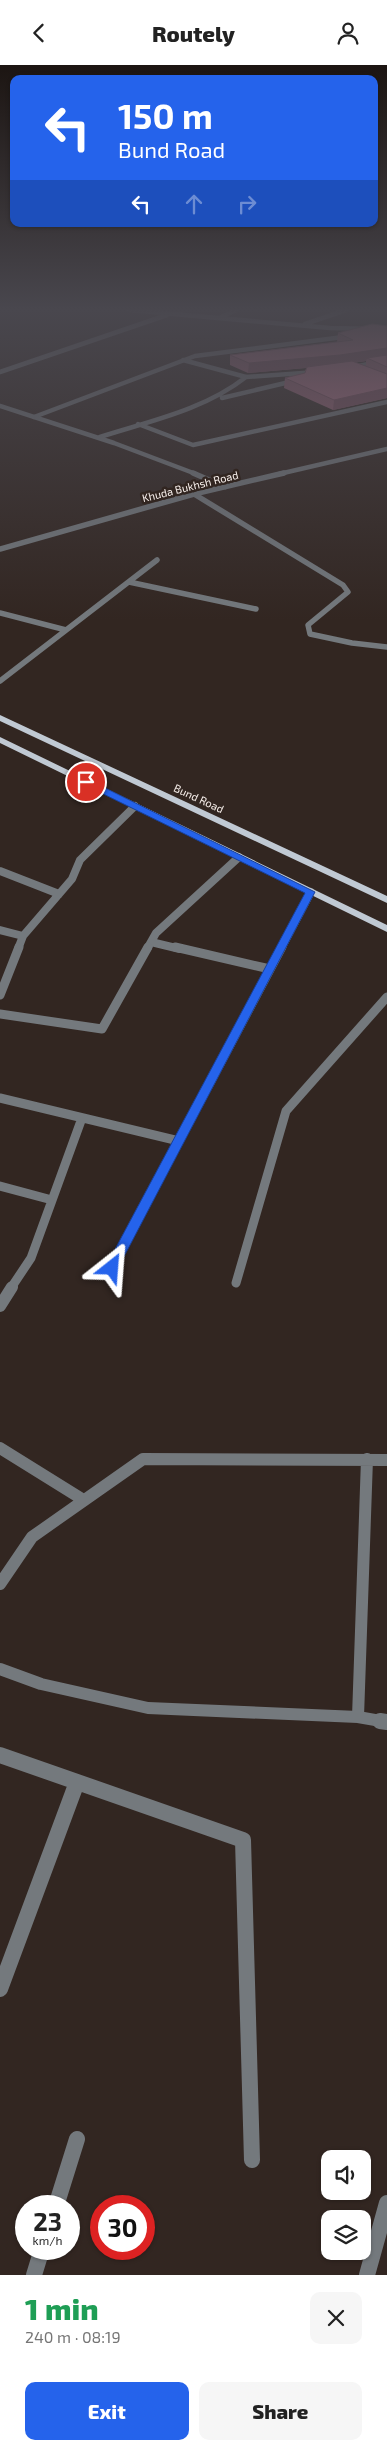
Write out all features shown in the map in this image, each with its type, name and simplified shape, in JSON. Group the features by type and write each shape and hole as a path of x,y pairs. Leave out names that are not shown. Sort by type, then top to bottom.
{"main road":[{"name":"Bund Road","path":"0,718 387,900"},
{"path":"0,740 387,929"}],"street":[{"path":"22,413 100,437 174,463 225,487"},
{"path":"34,417 44,413"},
{"path":"100,437 171,413"},
{"path":"138,424 193,445 337,413"},
{"name":"Khuda Bukhsh Road","path":"0,549 194,494 387,449"},
{"path":"194,494 343,585 348,592 308,625 310,634 387,647"},
{"path":"0,681 157,560"},
{"path":"129,582 256,609"},
{"path":"0,613 66,630"},
{"path":"0,993 23,936 72,879 80,860 135,806"},
{"path":"0,1014 96,1030 102,1029 106,1025 156,933 239,857"},
{"path":"0,871 59,894"},
{"path":"112,1268 311,892"},
{"path":"0,930 23,936"},
{"path":"151,942 270,969"},
{"path":"236,1283 286,1111 387,997"},
{"path":"0,1098 179,1141"},
{"path":"0,1306 31,1257 82,1118"},
{"path":"0,1186 52,1200"},
{"path":"0,1448 82,1499"},
{"path":"0,1584 32,1537 82,1499 144,1459 387,1459"},
{"path":"358,1717 367,1459"},
{"path":"0,1669 41,1684 148,1707 358,1717 387,1722"},
{"path":"0,1755 243,1840 252,2160"},
{"path":"0,1989 77,1782"},
{"path":"59,2195 77,2139"},
{"path":"367,2275 387,2203"},
{"path":"34,2275 39,2260"}],"route":[{"path":"86,782 311,892 112,1268"}]}
